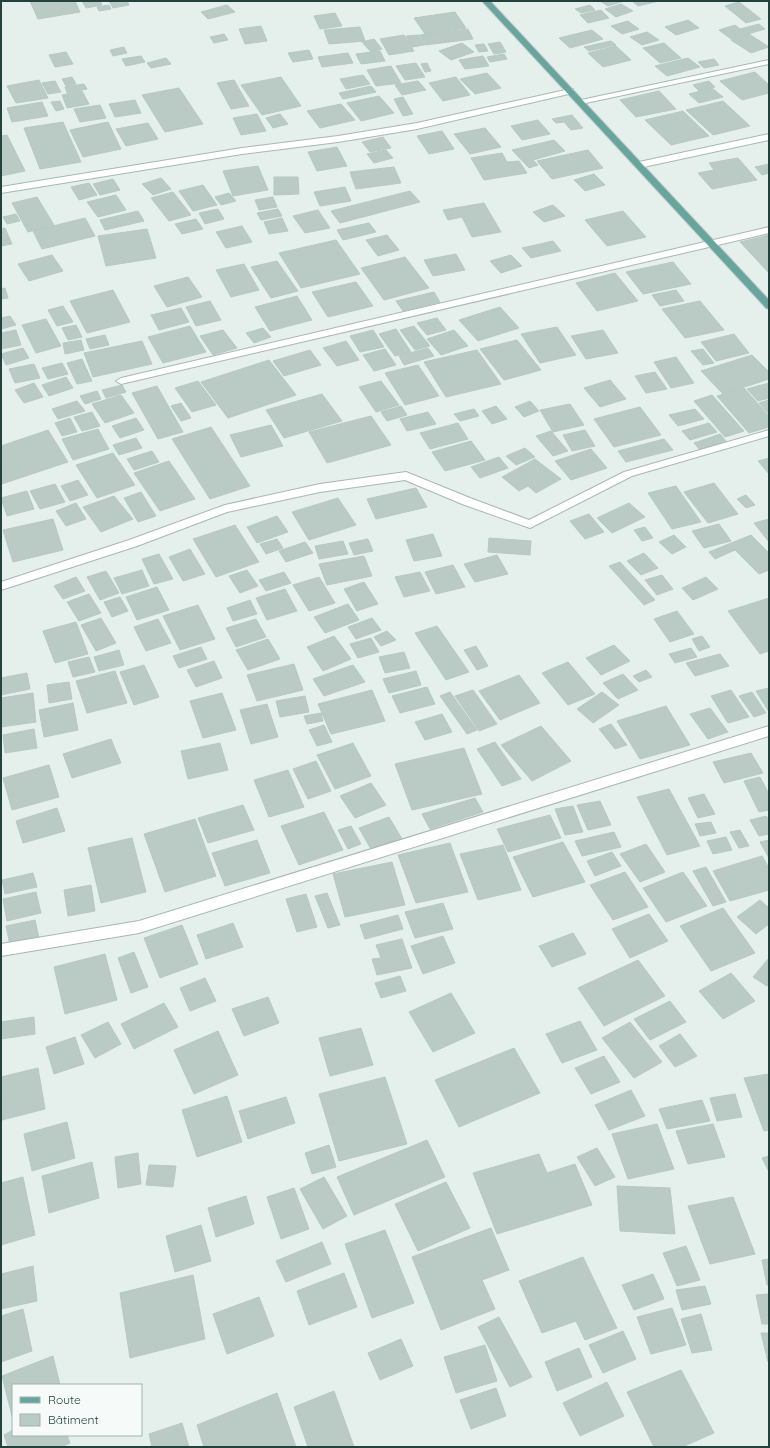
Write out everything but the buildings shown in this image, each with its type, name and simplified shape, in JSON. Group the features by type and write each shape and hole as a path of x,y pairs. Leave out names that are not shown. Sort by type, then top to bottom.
{"main road":[{"path":"486,1 769,306"}],"street":[{"path":"581,102 769,62"},
{"path":"1,190 242,151 338,139 417,126 570,91"},
{"path":"639,165 769,137"},
{"path":"121,381 769,230"},
{"path":"1,586 133,543 225,509 320,488 406,476 466,501 530,524 628,474 769,433"},
{"path":"1,950 139,927 769,731"}]}
